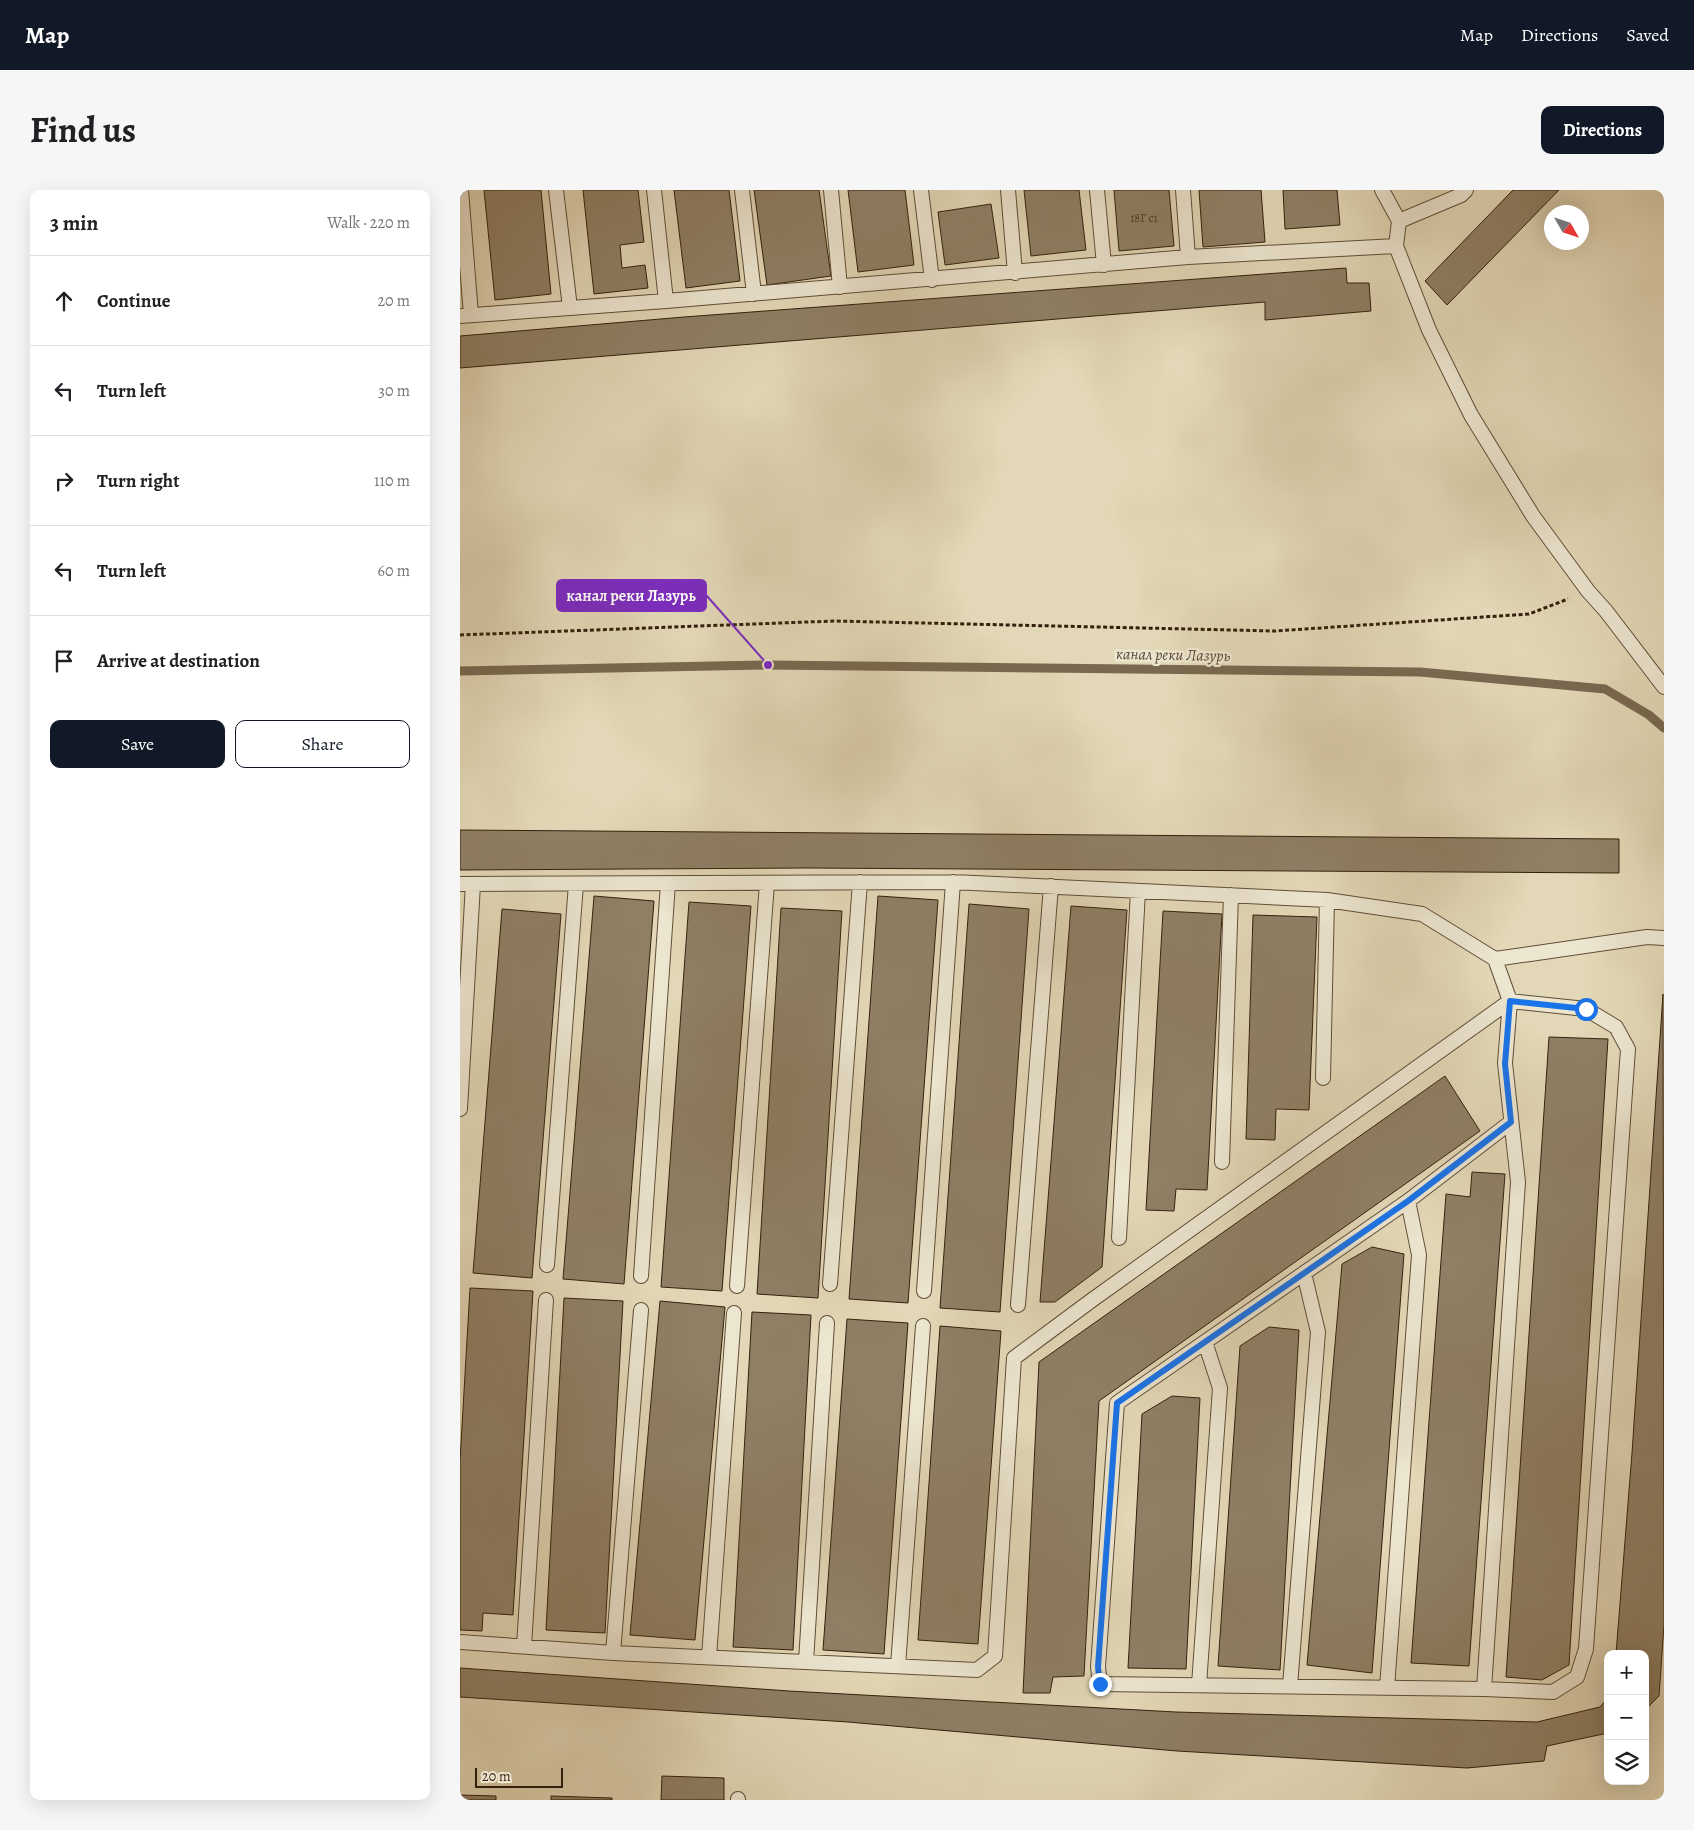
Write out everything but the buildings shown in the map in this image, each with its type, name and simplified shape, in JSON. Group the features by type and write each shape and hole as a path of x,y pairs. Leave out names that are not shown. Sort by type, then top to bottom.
{"lane":[{"path":"461,190 466,315 666,301 1188,258 1396,246"},
{"path":"556,190 570,308"},
{"path":"654,190 666,301"},
{"path":"742,190 754,294"},
{"path":"831,190 840,287"},
{"path":"921,190 932,280"},
{"path":"1008,190 1015,273"},
{"path":"1097,190 1104,266"},
{"path":"1183,190 1188,258"},
{"path":"1382,190 1400,220 1396,246 1430,330 1471,415 1534,516 1588,591 1612,618 1664,687"},
{"path":"1400,220 1461,195 1466,190"},
{"path":"830,1284 860,882"},
{"path":"924,1291 953,882"},
{"path":"460,1109 467,884 953,882 1327,900 1422,914 1495,959 1510,1001 1505,1064 1518,1182 1484,1689"},
{"path":"641,1276 668,883"},
{"path":"737,1286 767,883"},
{"path":"547,1265 576,884"},
{"path":"1018,1305 1051,886"},
{"path":"1119,1238 1138,891"},
{"path":"1222,1162 1231,895"},
{"path":"1323,1078 1327,900"},
{"path":"1495,959 1647,937 1664,938"},
{"path":"460,1642 614,1652 977,1670 995,1656 1014,1358 1092,1300 1510,1001 1586,1009 1616,1027 1628,1049 1586,1649 1577,1678 1553,1692 1484,1689 1100,1684 1098,1667 1117,1403 1408,1201 1511,1122"},
{"path":"1387,1688 1419,1255 1408,1201"},
{"path":"1290,1686 1318,1332 1304,1273"},
{"path":"524,1646 546,1300"},
{"path":"614,1652 641,1310"},
{"path":"709,1657 734,1313"},
{"path":"806,1662 827,1323"},
{"path":"898,1666 923,1326"},
{"path":"1199,1685 1220,1388 1205,1342"}],"path":[{"path":"460,635 834,621 1275,631 1528,614 1588,591"}],"waterway":[{"name":"канал реки Лазурь","path":"460,671 768,665 1420,672 1605,689 1649,715 1664,728"}],"place":[{"name":"канал реки Лазурь","path":"768,665"}],"route":[{"path":"1100,1684 1098,1667 1117,1403 1408,1201 1511,1122 1505,1064 1510,1001 1586,1009"}]}
